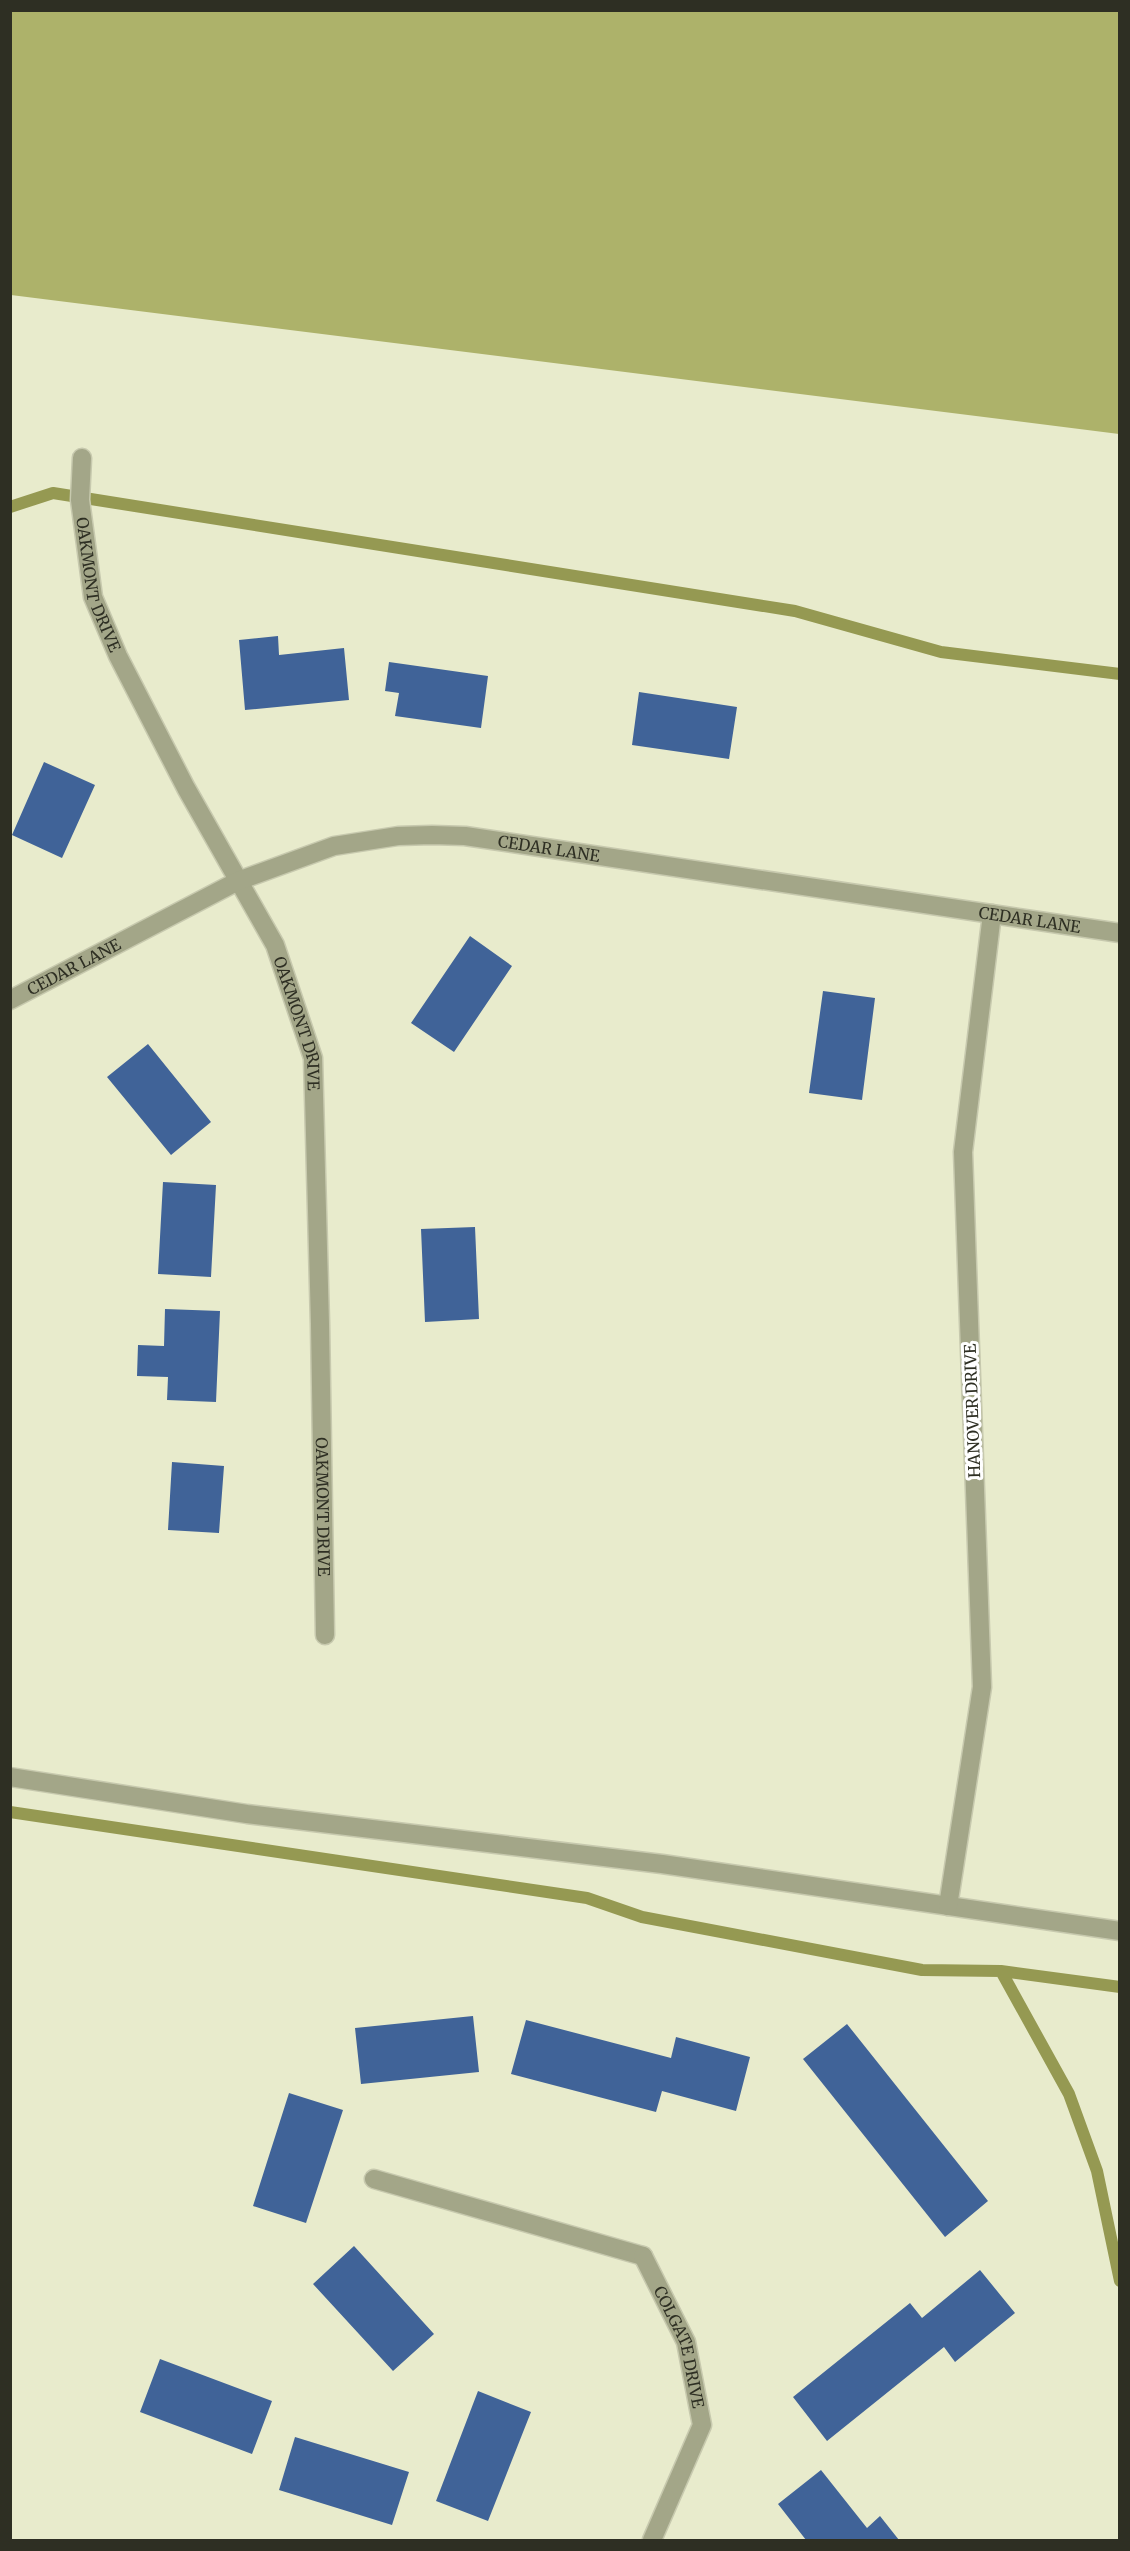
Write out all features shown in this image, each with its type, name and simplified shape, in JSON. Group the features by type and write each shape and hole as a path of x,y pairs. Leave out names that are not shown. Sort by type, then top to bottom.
{"street":[{"name":"OAKMONT DRIVE","path":"82,458 80,500 93,597 117,656 186,788 275,945 313,1058 325,1635"},
{"name":"CEDAR LANE","path":"10,1000 238,881 334,846 398,836 432,834 465,836 1119,933"},
{"name":"HANOVER DRIVE","path":"948,1906 982,1687 963,1152 992,914"},
{"path":"10,1778 247,1814 662,1864 1119,1931"},
{"name":"COLGATE DRIVE","path":"374,2179 644,2256 686,2342 702,2425 652,2541"}],"green space":[{"path":"11,10 1119,11 1119,434 11,295"}],"building":[{"path":"278,636 279,655 344,648 349,700 245,710 239,640"},
{"path":"389,662 488,676 481,728 395,716 399,693 385,691"},
{"path":"639,692 737,707 729,759 632,745"},
{"path":"44,762 95,785 62,858 12,835"},
{"path":"470,936 512,966 454,1052 411,1023"},
{"path":"823,991 875,998 862,1100 809,1093"},
{"path":"148,1044 211,1122 171,1155 107,1077"},
{"path":"163,1182 216,1185 211,1277 158,1274"},
{"path":"475,1227 479,1319 425,1322 421,1229"},
{"path":"165,1309 220,1311 216,1402 167,1400 168,1377 137,1376 138,1345 164,1346"},
{"path":"172,1462 224,1466 219,1533 168,1530"},
{"path":"473,2016 479,2072 361,2084 355,2028"},
{"path":"526,2020 671,2058 676,2037 750,2057 736,2111 662,2091 656,2112 511,2074"},
{"path":"847,2024 988,2201 945,2237 803,2059"},
{"path":"289,2093 343,2110 306,2223 253,2206"},
{"path":"354,2246 434,2334 393,2371 313,2284"},
{"path":"980,2270 1015,2313 955,2362 944,2347 827,2441 793,2397 910,2303 922,2318"},
{"path":"160,2359 272,2401 252,2454 140,2412"},
{"path":"478,2391 531,2412 488,2521 436,2501"},
{"path":"295,2437 409,2472 392,2525 279,2490"},
{"path":"821,2470 867,2528 880,2516 899,2540 806,2540 778,2504"}],"waterway":[{"path":"10,507 53,493 795,611 941,652 1120,674"},
{"path":"10,1812 587,1898 642,1917 922,1970 1001,1971 1120,1987"},
{"path":"1001,1971 1069,2094 1097,2171 1120,2281"}]}
